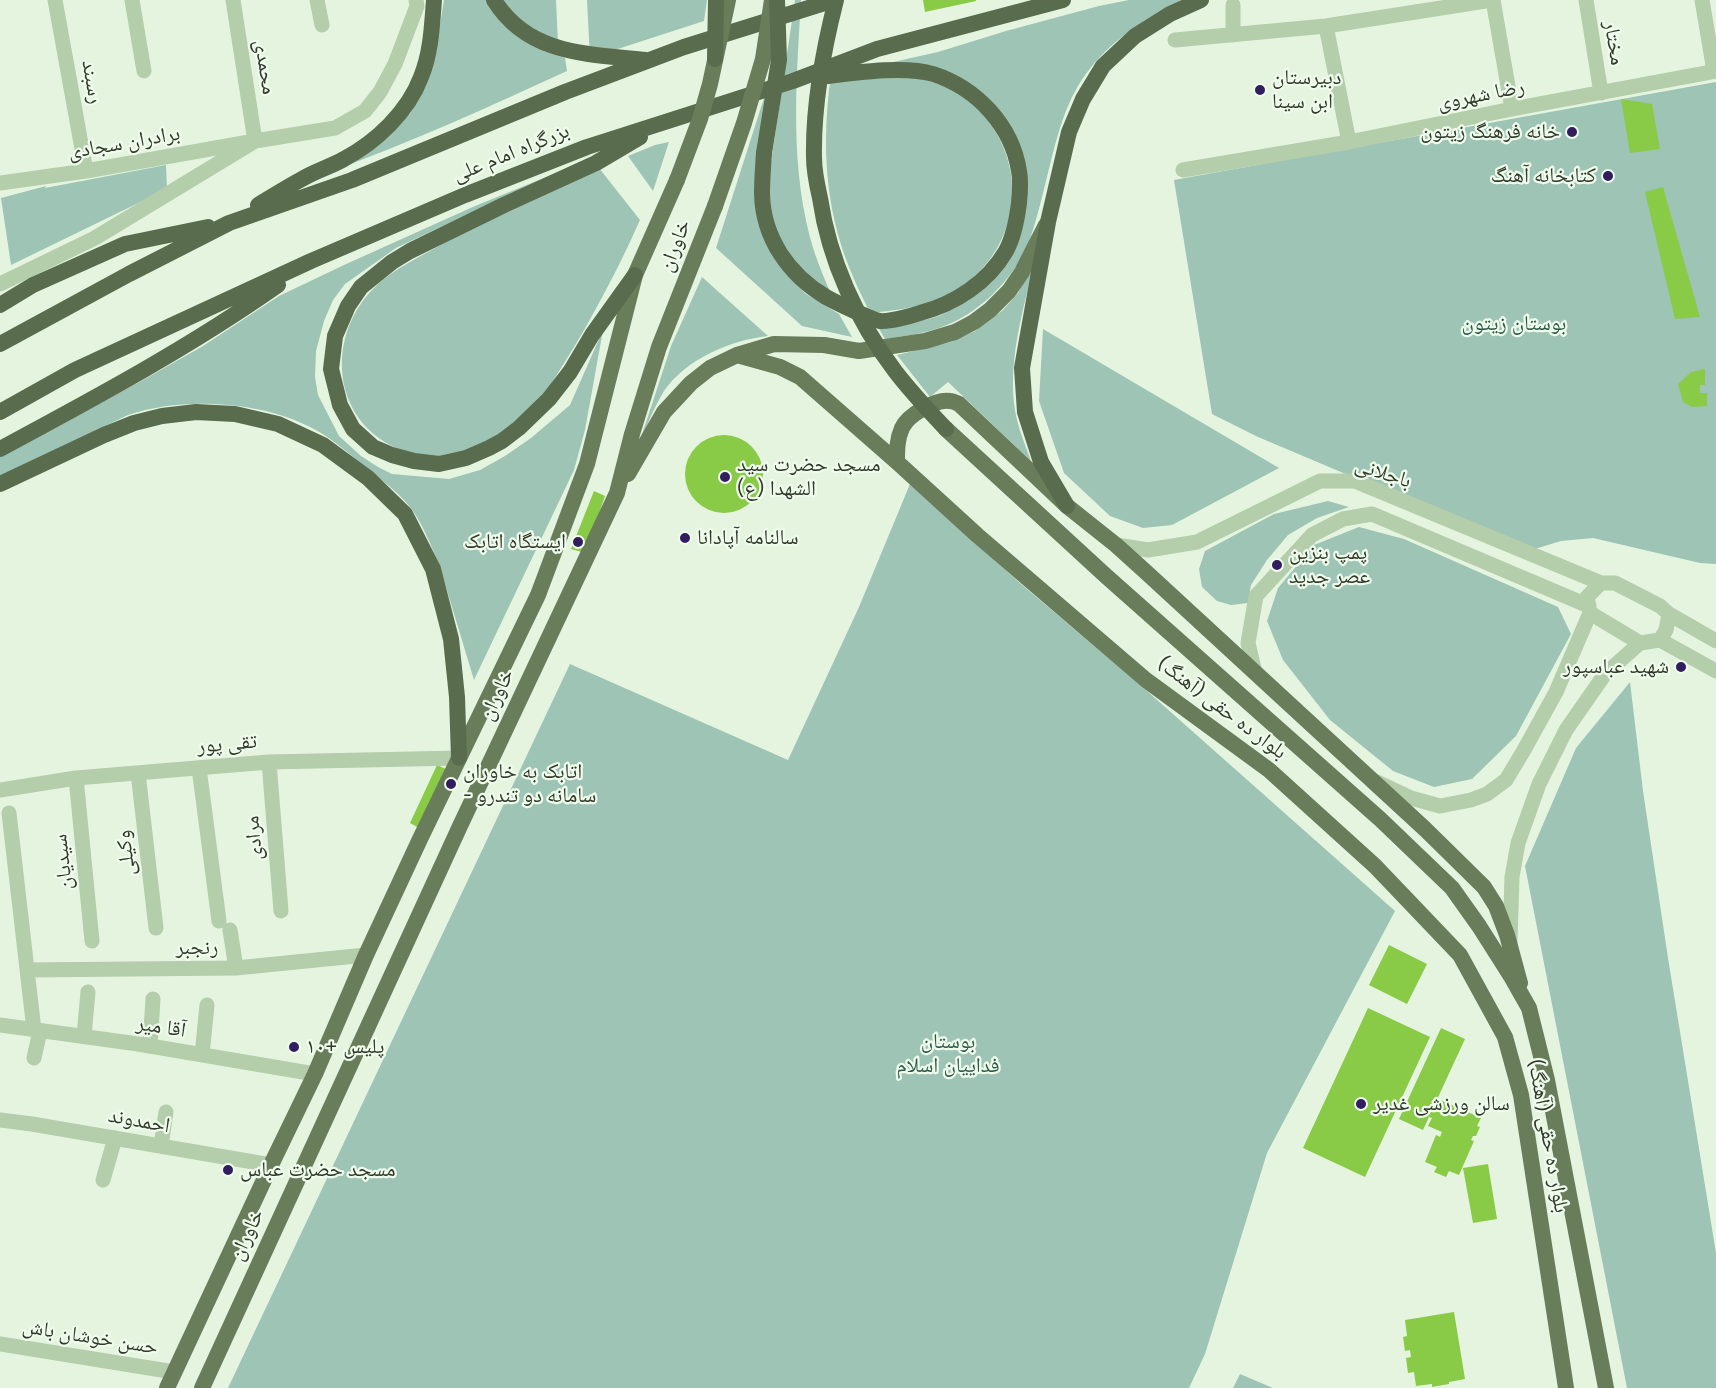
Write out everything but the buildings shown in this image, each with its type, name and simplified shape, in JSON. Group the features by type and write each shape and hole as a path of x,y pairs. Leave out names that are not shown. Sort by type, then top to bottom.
{"highway":[{"path":"0,305 33,285 125,244 229,223 303,178 344,159 372,141 412,97 422,77 429,45 434,0"},
{"path":"494,0 508,19 524,33 541,42 590,55 650,60"},
{"path":"715,59 716,0"},
{"path":"775,0 779,60 764,153 762,195 769,231 778,251 789,267 812,289 833,301 880,321 931,311 962,296 996,266 1006,250 1018,214 1020,172 1007,135 993,114 975,95 942,77 911,70 876,71 793,81"},
{"path":"835,0 817,98 813,159 829,242 847,292 869,332 894,370 946,429"},
{"name":"بزرگراه امام علی","path":"0,344 229,223 352,180 554,97 684,47 835,0"},
{"name":"بزرگراه امام علی","path":"0,412 75,370 311,261 465,195 587,147 793,81 877,49 1063,0"},
{"path":"1067,506 1041,462 1024,412 1022,368 1048,222 1069,132 1083,99 1103,66 1135,36 1170,14 1201,0"},
{"path":"635,274 592,335 570,372 549,399 519,428 489,448 466,458 439,464 392,455 373,447 353,429 340,405 331,369 335,336 348,306 361,287 374,275 410,251 596,163 663,123"},
{"path":"0,449 92,400 233,317 311,261"},
{"path":"0,484 104,435 134,423 162,416 196,412 235,414 278,424 323,445 368,478 405,514 433,569 451,639 457,697 459,758"}],"main road":[{"name":"خاوران","path":"167,1388 315,1074 366,955 538,595 587,464 635,274 677,180 700,119 728,0"},
{"name":"خاوران","path":"202,1388 455,836 617,493 632,434 659,347 715,206 744,123 763,59 775,0"},
{"path":"617,493 664,412 676,397 710,368 737,355 774,344 824,345 859,351 925,341 955,332 990,310 1008,291 1022,272 1048,222"},
{"name":"بلوار ده حقی (آهنگ)","path":"737,355 780,367 800,376 977,535 1146,680 1269,770 1375,866 1460,954 1505,1037 1521,1095 1566,1388"},
{"path":"897,462 898,437 903,426 913,415 933,405 951,400 959,404 1067,506 1116,545 1370,778 1484,887 1496,906 1510,945 1523,998"},
{"name":"بلوار ده حقی (آهنگ)","path":"946,429 1380,819 1452,888 1479,926 1528,1008 1547,1080 1606,1388"}],"street":[{"name":"رسبند","path":"56,0 86,171"},
{"path":"132,0 144,71"},
{"name":"محمدی","path":"233,0 255,141"},
{"path":"317,0 322,25"},
{"path":"1175,40 1326,26 1492,0 1512,109"},
{"name":"مختار","path":"1586,0 1601,93"},
{"path":"1702,0 1715,71"},
{"name":"برادران سجادی","path":"0,183 86,171 335,128 365,111 380,92 395,64 416,3"},
{"path":"1233,5 1233,35"},
{"path":"1326,26 1349,142"},
{"name":"رضا شهروی","path":"1183,170 1349,142 1715,71"},
{"path":"0,284 95,238 255,141"},
{"name":"باجلانی","path":"1116,545 1148,550 1197,542 1320,481 1355,481 1601,583 1615,583 1660,606 1669,614 1716,641"},
{"name":"باجلانی","path":"1255,673 1248,643 1256,596 1312,535 1343,519 1372,514 1589,609 1640,643"},
{"path":"1370,778 1411,798 1440,806 1471,800 1487,794 1506,780 1556,692 1589,609 1587,597 1601,583"},
{"path":"1660,640 1666,630 1669,614"},
{"path":"1510,945 1512,877 1518,843 1539,784 1566,730 1605,674 1640,643 1660,640 1716,671"},
{"name":"تقی پور","path":"0,790 76,778 269,762 459,758"},
{"name":"مرادی","path":"269,762 281,911"},
{"path":"199,768 224,925 236,968"},
{"name":"وکیلی","path":"138,773 156,928"},
{"name":"سیدیان","path":"76,778 92,941"},
{"path":"9,813 27,970 37,1030 34,1058"},
{"name":"رنجبر","path":"27,970 236,968 366,955"},
{"path":"84,1036 88,992"},
{"path":"150,1046 153,999"},
{"path":"202,1055 207,1005"},
{"name":"آقا میر","path":"0,1025 150,1046 315,1074"},
{"path":"161,1146 166,1112"},
{"name":"احمدوند","path":"0,1120 271,1165"},
{"path":"103,1180 115,1138"},
{"name":"حسن خوشان باش","path":"0,1344 174,1372"}],"green space":[{"path":"444,0 486,0 543,51 565,58 567,71 419,137 329,172 396,129 411,112 426,83 436,49"},
{"path":"503,0 556,0 558,43 516,18"},
{"path":"587,0 707,0 704,21 590,58"},
{"path":"795,0 801,0 796,127 801,189 814,251 831,294 804,273 777,235 770,207 770,169"},
{"path":"1129,0 1181,0 1123,36 1098,59 1078,86 1059,132 1029,242 1014,270 993,294 953,322 926,332 885,339 878,327 939,316 955,308 1003,266 1024,163 958,78 930,65 875,66 938,52 1006,31"},
{"path":"772,73 758,157 786,274 806,294 839,314 852,337 802,326 716,248"},
{"path":"903,75 953,90 983,115 1000,139 1009,166 1012,195 1008,222 997,249 978,273 953,292 934,301 902,309 870,313 851,273 830,199 826,129 830,82"},
{"name":"بوستان زیتون","path":"1716,82 1716,564 1700,563 1593,538 1561,541 1528,551 1258,437 1212,414 1174,180"},
{"path":"669,142 653,191 628,156"},
{"path":"593,158 396,248 345,284 333,300 324,321 316,351 315,377 318,395 339,436 361,456 392,474 449,479 480,470 505,456 531,438 570,405 603,330 585,430 574,470 474,680 439,564 413,511 392,489 343,448 314,429 294,420 271,412 222,404 173,405 150,409 128,415 0,477 0,457 203,346 279,296 475,206"},
{"path":"166,165 167,189 11,265 1,198 46,186 45,188"},
{"path":"599,168 640,220 589,322 541,398 503,433 482,445 453,455 418,456 379,438 361,421 350,402 343,379 342,356 347,333 357,310 372,290 398,269 449,241"},
{"path":"1035,260 1018,331 1013,385 1017,418 1031,461 948,382 930,397 897,355 951,342 975,331 1003,310 1018,293"},
{"path":"702,277 768,336 725,347 710,353 684,369 664,391 637,450 671,346"},
{"path":"1043,329 1279,468 1172,525 1143,528 1110,516 1064,473 1039,401"},
{"name":"بوستان فداییان اسلام","path":"910,484 1395,911 1267,1153 1205,1354 1189,1388 228,1388 570,664 788,760 859,607"},
{"path":"1328,501 1349,507 1317,518 1288,535 1267,560 1251,585 1248,603 1231,605 1217,601 1202,587 1199,569 1205,551 1274,514"},
{"path":"1359,527 1404,539 1558,607 1571,634 1516,736 1472,779 1434,787 1393,771 1330,720 1283,660 1267,621 1278,588 1314,545"},
{"path":"1630,682 1643,791 1668,958 1716,1253 1716,1388 1627,1388 1525,866 1576,748"},
{"path":"1240,1374 1273,1388 1233,1388"}],"place":[{"name":"دبیرستان ابن سینا","path":"1260,90"},
{"name":"خانه فرهنگ زيتون","path":"1572,132"},
{"name":"کتابخانه آهنگ","path":"1608,176"},
{"name":"مسجد حضرت سید الشهدا (ع)","path":"725,477"},
{"name":"سالنامه آپادانا","path":"685,538"},
{"name":"ایستگاه اتابک","path":"578,542"},
{"name":"پمپ بنزین عصر جدید","path":"1277,565"},
{"name":"شهید عباسپور","path":"1681,667"},
{"name":"اتابک به خاوران - سامانه دو تندرو","path":"451,784"},
{"name":"پلیس +۱۰","path":"294,1047"},
{"name":"سالن ورزشی غدیر","path":"1361,1104"},
{"name":"مسجد حضرت عباس","path":"228,1170"}]}
